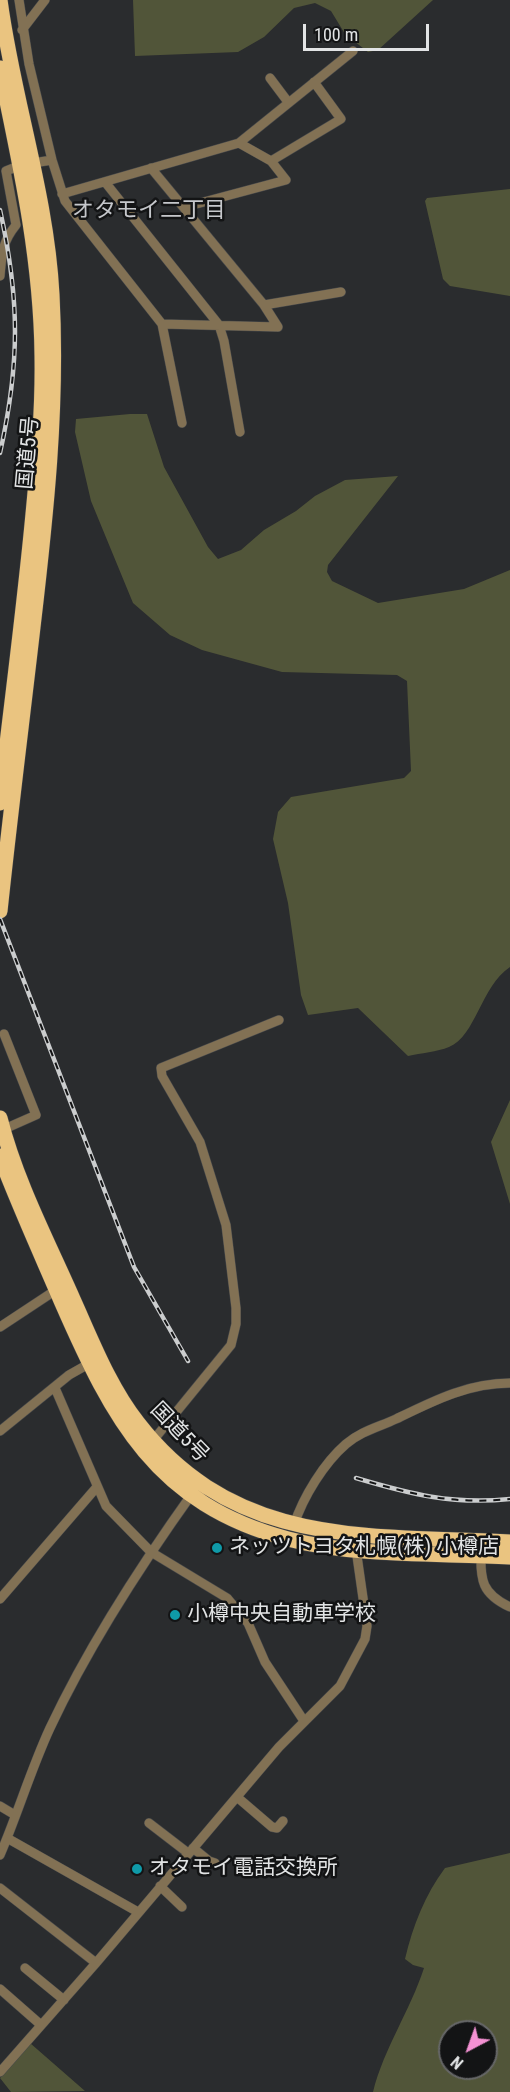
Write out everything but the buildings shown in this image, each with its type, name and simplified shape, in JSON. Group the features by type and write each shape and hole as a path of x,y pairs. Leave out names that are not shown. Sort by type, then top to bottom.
{"highway":[{"name":"国道5号","path":"0,0 27,164 52,293 54,415 41,554 0,911"},
{"name":"国道5号","path":"0,69 27,164 39,293 42,415 0,803"},
{"name":"国道5号","path":"1,1126 62,1287"},
{"name":"国道5号","path":"0,1156 62,1287 113,1409 148,1446 219,1513 252,1528 290,1539 482,1548 510,1542"},
{"name":"国道5号","path":"195,1490 294,1526 354,1542"},
{"name":"国道5号","path":"482,1548 510,1557"}],"street":[{"path":"19,0 22,30 52,160 64,201 162,324 182,423"},
{"path":"22,30 45,0"},
{"path":"62,194 239,143 353,51"},
{"path":"270,78 288,102"},
{"path":"271,161 341,118 314,81"},
{"path":"185,207 286,180 271,161 239,143"},
{"path":"0,276 1,250 6,237 16,225 6,171 27,164 52,160"},
{"path":"151,168 264,305 278,327 162,324"},
{"path":"105,182 219,325 224,341 240,432"},
{"path":"264,305 340,292"},
{"path":"148,1446 231,1345 236,1324 226,1225 216,1189 200,1142 162,1076 161,1068 279,1020"},
{"path":"1,1126 36,1115 4,1034"},
{"path":"0,1327 62,1287"},
{"path":"0,1431 69,1375 94,1361"},
{"path":"294,1526 325,1468 346,1444 365,1431 471,1387 510,1383"},
{"path":"55,1388 96,1488 113,1514 152,1552 228,1598 248,1623 265,1662 304,1721"},
{"path":"0,1599 96,1488"},
{"path":"0,1855 49,1730 70,1687 152,1552 195,1490"},
{"path":"0,2072 96,1963 190,1850 304,1721 340,1686 365,1640 367,1626 354,1542"},
{"path":"482,1548 481,1580 488,1592 510,1607"},
{"path":"237,1797 272,1827 277,1828 284,1821"},
{"path":"0,1806 15,1815"},
{"path":"149,1823 209,1862 215,1863"},
{"path":"7,1838 138,1912"},
{"path":"160,1886 182,1907"},
{"path":"0,1888 96,1963"},
{"path":"25,1968 64,2000"},
{"path":"1,1992 41,2025"}],"green space":[{"path":"133,0 433,0 378,50 368,52 345,34 331,11 315,3 294,8 264,37 238,52 135,56"},
{"path":"510,189 510,296 450,286 443,279 425,201 427,198"},
{"path":"147,414 164,467 208,547 218,559 241,550 264,530 296,511 315,496 345,480 398,476 328,565 327,572 332,581 378,603 464,589 510,570 510,967 492,986 466,1033 449,1047 408,1056 358,1008 308,1015 301,995 288,903 273,839 278,812 291,797 404,778 411,771 407,681 397,675 282,672 202,650 170,635 133,603 91,501 75,432 76,419"},
{"path":"510,1100 510,1204 491,1142"},
{"path":"510,1853 510,2092 373,2092 384,2060 424,1968 413,1965 405,1959 420,1911 445,1868"},
{"path":"30,2043 85,2091 11,2092 0,2078"}],"railway":[{"path":"0,210 11,273 15,332 11,390 0,453"},
{"path":"0,919 134,1267 188,1361"},
{"path":"356,1478 431,1497 469,1500 510,1499"}],"place":[{"name":"ネッツトヨタ札幌(株) 小樽店","path":"217,1548"},
{"name":"小樽中央自動車学校","path":"175,1615"},
{"name":"オタモイ電話交換所","path":"137,1869"}],"district":[{"name":"オタモイ二丁目","path":"149,211"}]}
